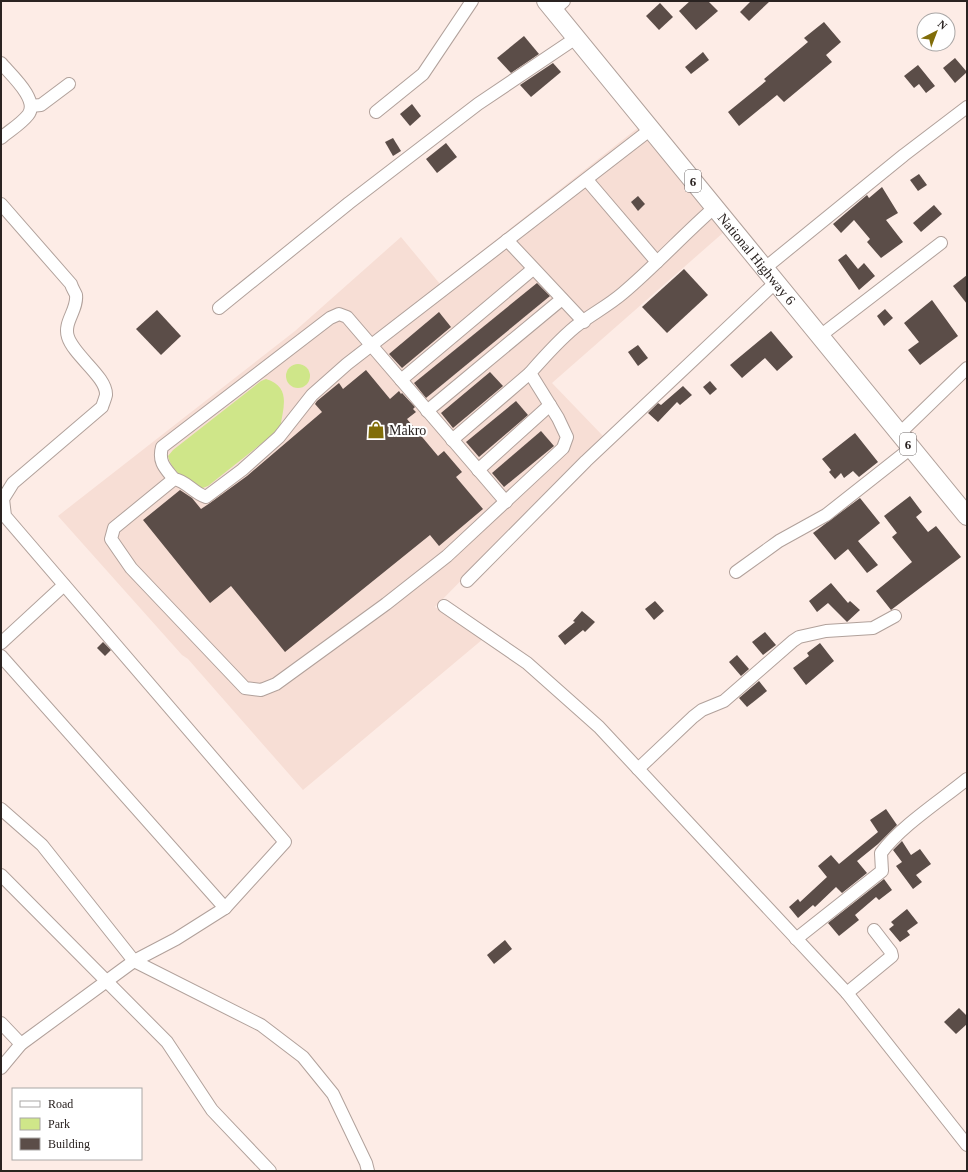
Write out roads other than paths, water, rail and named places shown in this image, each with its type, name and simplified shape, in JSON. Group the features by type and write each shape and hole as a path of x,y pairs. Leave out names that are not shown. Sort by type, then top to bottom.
{"highway":[{"name":"National Highway 6","path":"555,4 576,38 967,516"}],"street":[{"path":"376,112 423,74 472,1"},
{"path":"219,308 349,203 478,104 576,38"},
{"path":"1,63 28,96 31,106 28,115 1,138"},
{"path":"31,106 41,105 69,84"},
{"path":"765,268 904,155 967,107"},
{"path":"506,502 371,346 347,317 339,314 330,318 162,447 160,456 161,462 174,479 181,480 198,495 206,497 242,470 279,437 312,395 371,346 651,129"},
{"path":"586,180 657,262"},
{"path":"1,204 71,284 76,296 68,325 67,336 72,346 103,384 106,395 102,407 13,483 4,499 5,516 285,842 225,908 176,939 134,961 107,980 20,1044 1,1068"},
{"path":"452,440 530,373 549,351 584,322 614,301 714,207"},
{"path":"507,240 584,322"},
{"path":"820,336 941,243"},
{"path":"401,380 533,269"},
{"path":"467,581 586,461 776,282"},
{"path":"427,411 562,298"},
{"path":"900,433 967,368"},
{"path":"174,479 114,528 111,540 131,568 245,688 261,690 276,684 386,604 446,556 563,448 567,437 550,405 530,373"},
{"path":"478,470 550,405"},
{"path":"736,572 779,541 826,515 912,448"},
{"path":"1,643 64,584"},
{"path":"444,606 527,663 599,727 847,993 967,1145"},
{"path":"638,769 693,717 702,710 724,701 792,641 809,634 873,628 895,616"},
{"path":"1,656 225,908"},
{"path":"796,939 882,871 881,853 886,847 899,834 967,779"},
{"path":"1,809 42,845 134,961 261,1025 303,1057 333,1094 366,1163 368,1171"},
{"path":"1,875 167,1042 212,1110 270,1171"},
{"path":"847,993 892,956 891,952 874,930"},
{"path":"1,1023 20,1044"}],"place":[{"name":"Makro","path":"376,430"}]}
